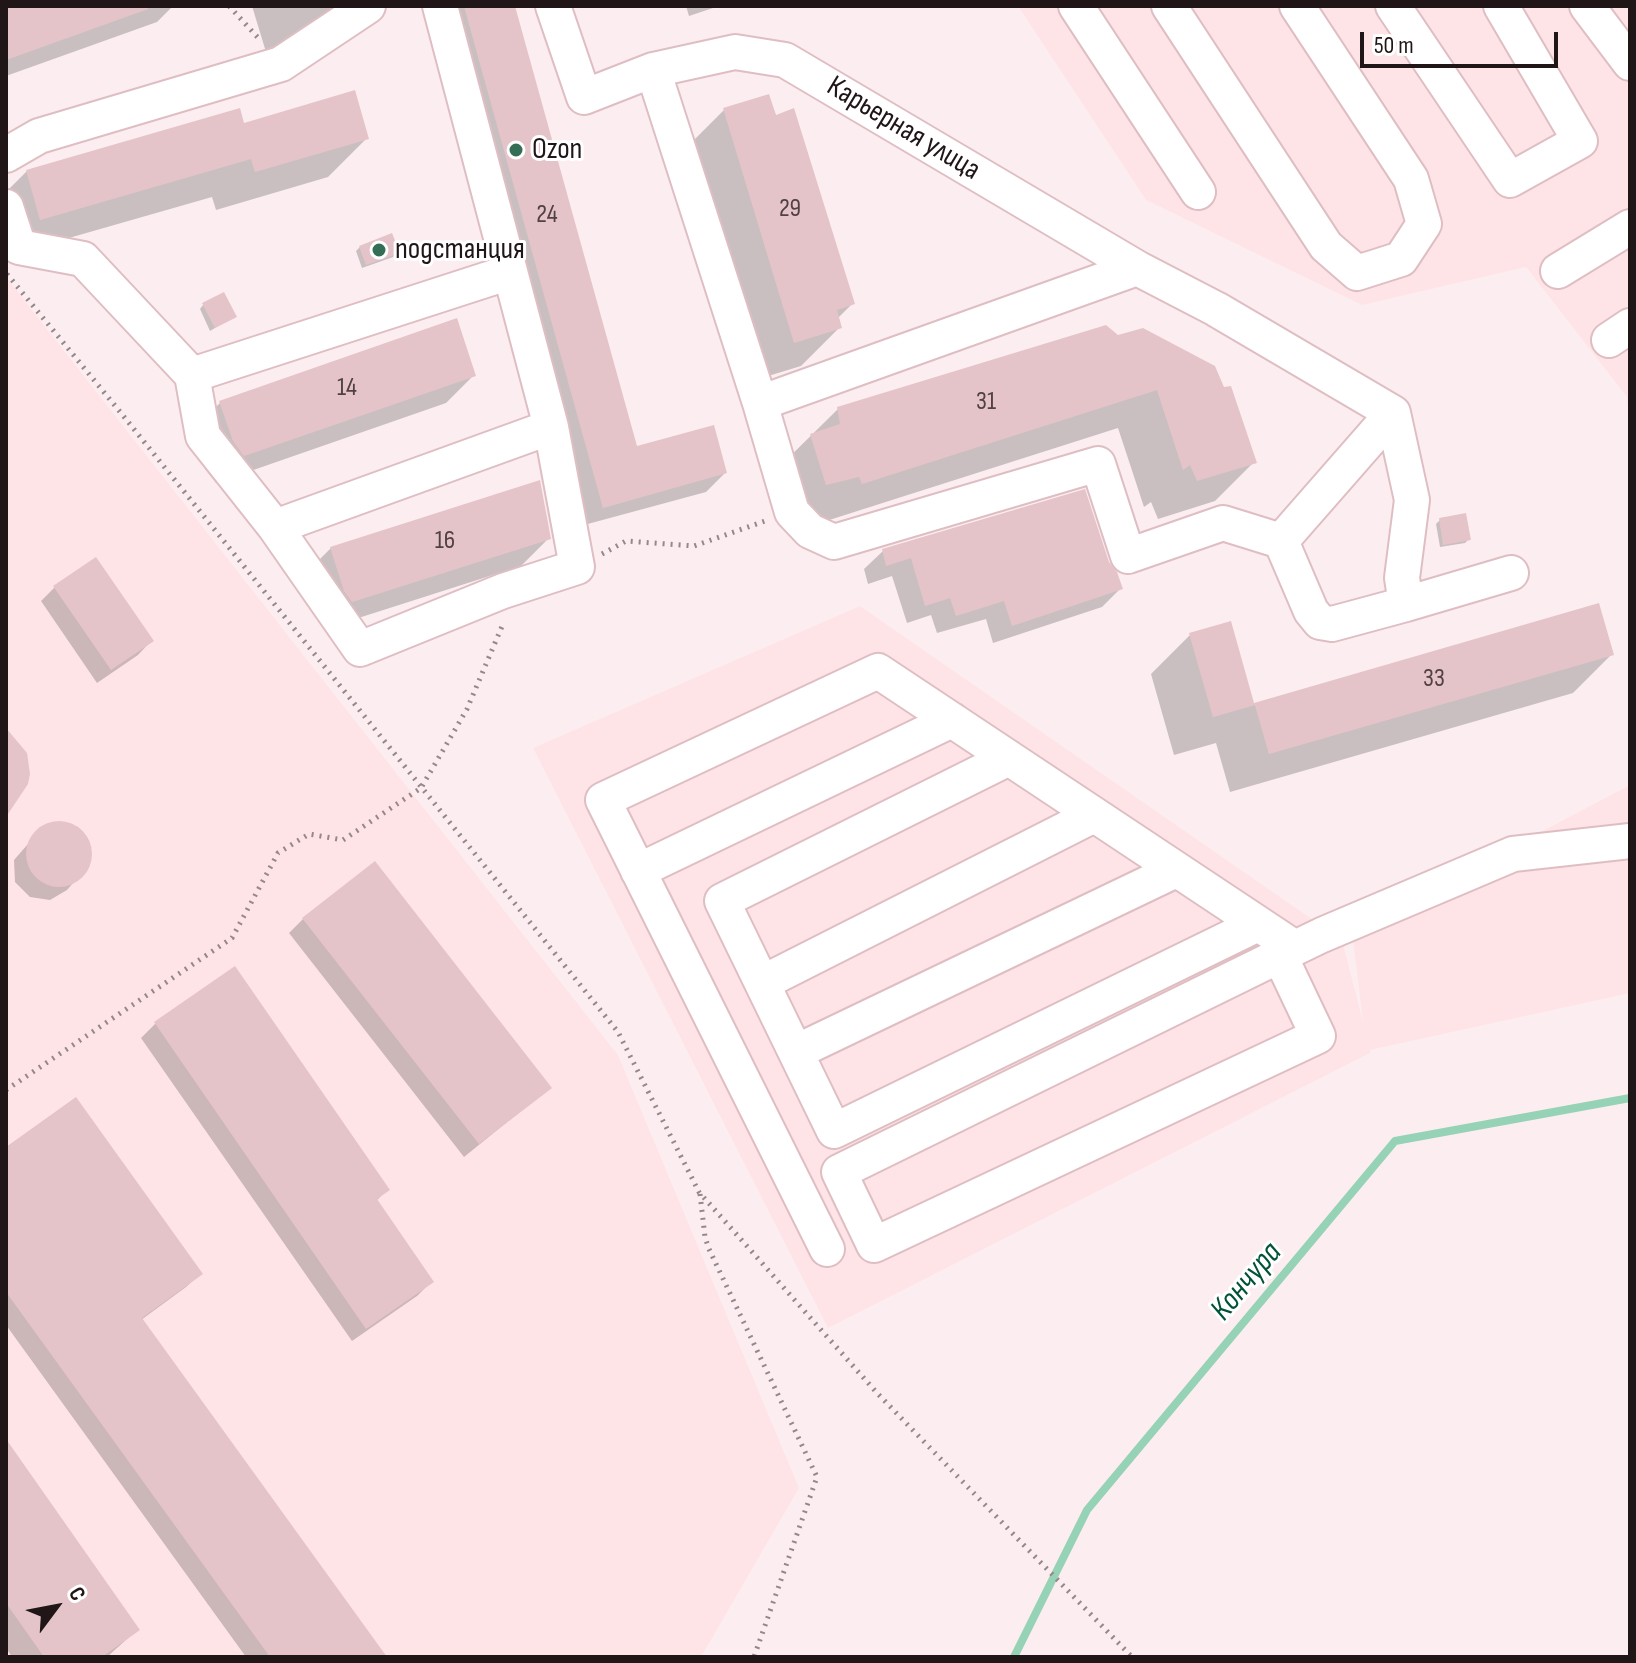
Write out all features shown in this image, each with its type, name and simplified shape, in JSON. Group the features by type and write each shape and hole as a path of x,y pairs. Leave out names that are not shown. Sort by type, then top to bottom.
{"lane":[{"path":"6,155 39,136 281,64 368,6"},
{"path":"6,207 19,247 83,259 192,375 203,436 275,527 360,649 503,591 577,567 551,427 440,6"},
{"name":"Карьерная улица","path":"553,6 584,97 653,70 735,52 785,60 1137,268 1216,309 1393,413"},
{"path":"1076,6 1198,192"},
{"path":"1169,6 1326,246 1357,273 1401,259 1424,224 1411,179 1297,6"},
{"path":"1393,6 1510,180 1580,141 1501,6"},
{"path":"1587,6 1630,63"},
{"path":"653,70 792,512 810,531 834,542 1098,464 1128,556 1223,523 1281,541 1311,611 1320,622 1332,624 1511,573"},
{"path":"1558,271 1630,227"},
{"path":"760,403 1137,268"},
{"path":"192,375 510,272"},
{"path":"1281,541 1393,413"},
{"path":"1393,413 1412,500 1402,578 1406,604"},
{"path":"275,527 551,427"},
{"path":"827,1249 603,800 878,671 1258,924 1287,952 1318,1036 874,1245 839,1172 1287,952 1513,854 1630,841"},
{"path":"638,871 952,720"},
{"path":"1009,758 722,901 834,1131 1258,924"},
{"path":"762,983 1094,815"},
{"path":"796,1052 1176,870"}],"path":[{"path":"229,6 281,64"},
{"path":"6,274 618,1032 699,1192 877,1393 1132,1657"},
{"path":"577,567 626,541 694,546 792,512"},
{"path":"6,1090 232,938 278,853 309,834 343,840 421,788 467,709 501,626 512,618"},
{"path":"699,1192 709,1249 817,1477 754,1657"}],"shaded area":[{"path":"1018,6 1630,6 1630,434 1627,397 1526,267 1362,305 1146,200"},
{"path":"6,277 618,1055 799,1488 701,1657 6,1657"},
{"path":"860,606 1342,940 1363,1022 1352,931 1630,785 1630,993 1370,1050 1370,1053 828,1328 533,748"}],"building":[{"path":"6,6 147,6 148,9 6,60"},
{"path":"464,6 515,6 637,446 714,425 727,473 603,508"},
{"path":"355,90 369,139 255,172 251,159 40,220 26,170 240,108 244,123"},
{"path":"769,94 776,115 794,108 855,304 837,310 842,328 794,343 723,108"},
{"name":"подстанция","path":"392,233 400,253 366,265 359,246"},
{"path":"224,292 237,317 215,328 202,303"},
{"path":"457,318 476,376 244,456 233,441 219,401"},
{"path":"1106,325 1118,335 1143,328 1215,366 1224,387 1231,386 1257,463 1197,481 1190,465 1183,470 1157,390 862,484 859,477 826,485 810,434 840,424 837,407"},
{"path":"540,480 551,539 352,602 344,591 330,547"},
{"path":"1085,489 1109,562 1117,572 1123,589 1012,626 1004,601 956,616 950,598 925,606 911,558 886,566 882,549"},
{"path":"1466,513 1471,540 1443,545 1439,518"},
{"path":"96,557 154,641 111,670 53,586"},
{"path":"1599,603 1614,655 1269,754 1255,705 1213,717 1189,633 1231,621 1254,703"},
{"path":"6,728 27,753 30,774 28,784 6,817"},
{"path":"53,821 65,821 77,826 87,836 92,854 90,867 77,882 65,887 53,887 41,882 31,872 26,860 26,848 31,836 41,826"},
{"path":"375,861 552,1088 479,1144 302,918"},
{"path":"235,966 390,1190 377,1199 434,1282 366,1329 154,1022"},
{"path":"76,1097 203,1274 142,1318 387,1657 270,1657 6,1292 6,1147"},
{"path":"6,1439 140,1630 102,1657 44,1657 6,1603"}],"waterway":[{"name":"Кончура","path":"1014,1657 1087,1510 1395,1141 1630,1098"}],"place":[{"name":"Ozon","path":"516,150"},
{"name":"подстанция","path":"379,250"}]}
